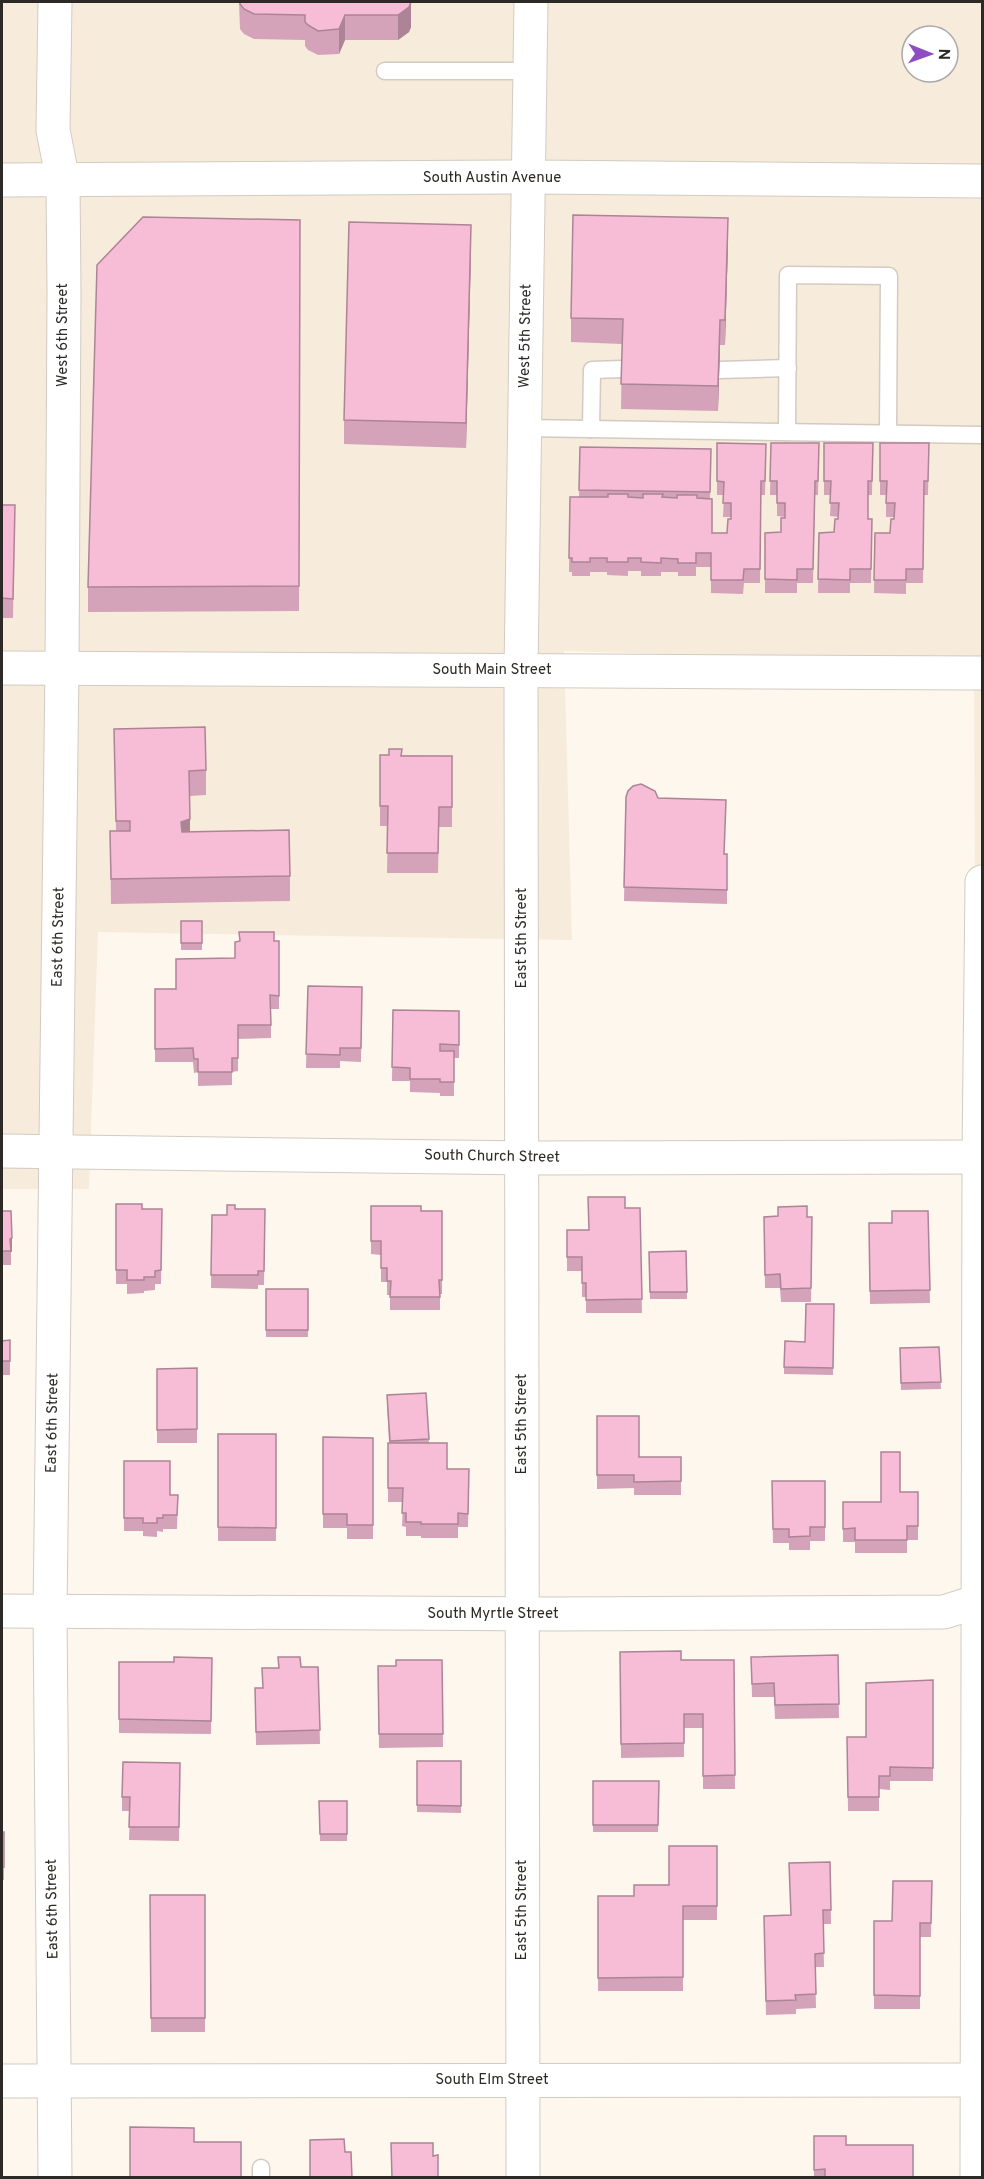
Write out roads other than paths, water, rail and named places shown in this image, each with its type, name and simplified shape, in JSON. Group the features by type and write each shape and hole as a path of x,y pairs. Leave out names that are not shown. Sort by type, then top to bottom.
{"street":[{"name":"West 6th Street","path":"55,2 53,130 63,181 62,669"},
{"name":"West 5th Street","path":"521,670 531,2"},
{"name":"South Austin Avenue","path":"2,180 529,177 982,181"},
{"name":"South Main Street","path":"2,668 982,673"},
{"name":"East 6th Street","path":"55,2178 50,1611 62,669"},
{"name":"East 5th Street","path":"521,670 522,2178"},
{"path":"977,2178 980,2080 982,882"},
{"name":"South Church Street","path":"2,1151 522,1158 981,1157"},
{"name":"South Myrtle Street","path":"2,1611 521,1614 945,1612 981,1601"},
{"name":"South Elm Street","path":"2,2081 980,2080"}],"lane":[{"path":"385,71 530,71"},
{"path":"787,432 788,275 890,276 888,433"},
{"path":"719,370 788,368"},
{"path":"591,429 592,370 622,369"},
{"path":"525,428 982,435"}]}
